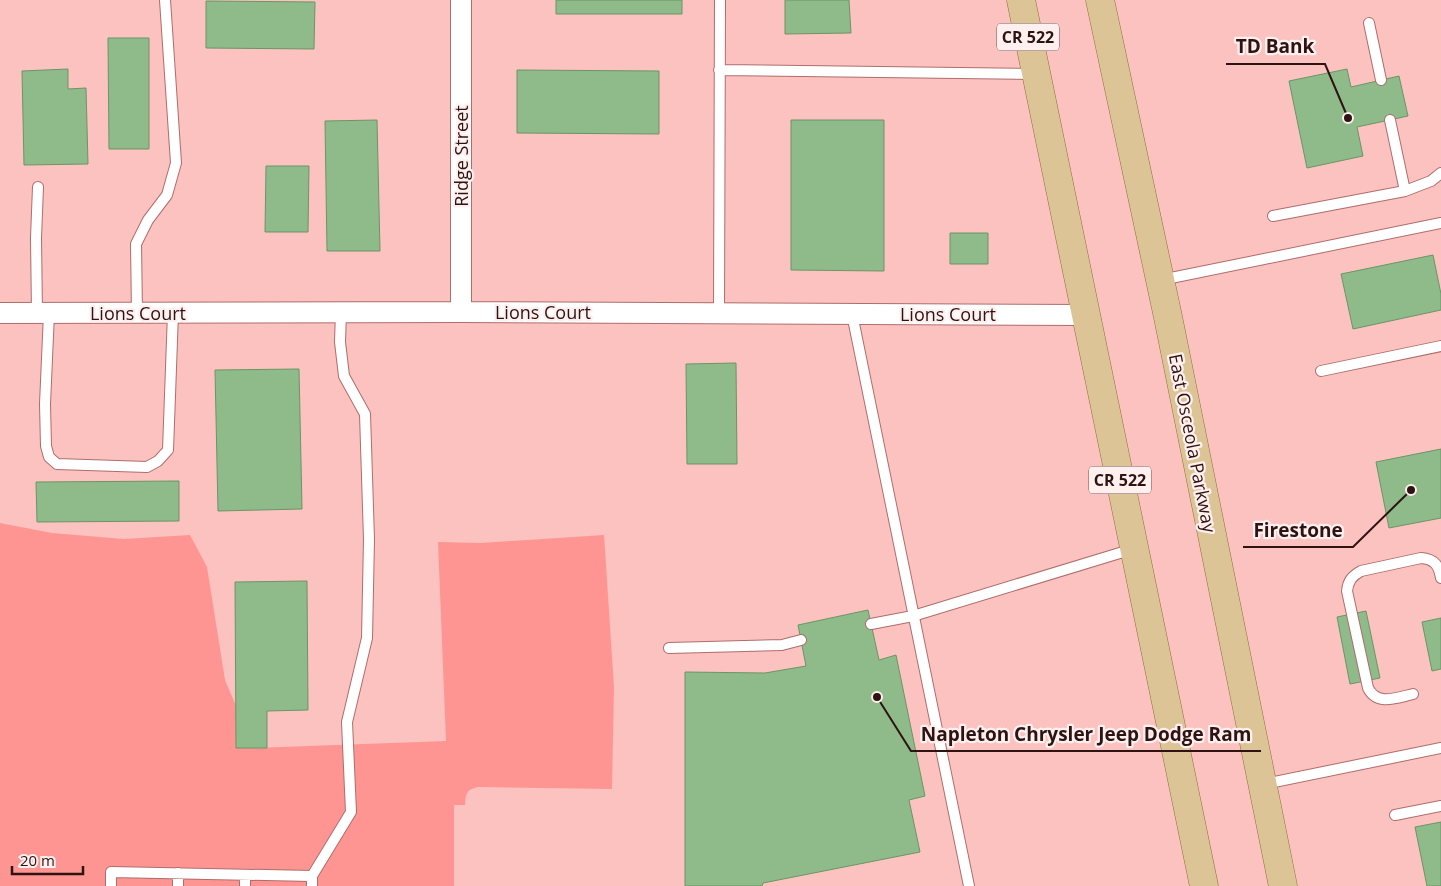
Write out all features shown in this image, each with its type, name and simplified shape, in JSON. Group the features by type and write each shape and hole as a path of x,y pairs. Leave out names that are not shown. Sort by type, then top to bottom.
{"main road":[{"name":"CR 522","path":"1021,0 1204,886"},
{"name":"East Osceola Parkway","path":"1100,0 1160,280 1283,886"}],"street":[{"name":"Ridge Street","path":"461,0 461,312"},
{"name":"Lions Court","path":"0,313 461,312 1087,315"}],"lane":[{"path":"137,313 136,244 148,220 167,194 176,163 165,0"},
{"path":"719,313 720,0"},
{"path":"1369,24 1381,80"},
{"path":"719,70 1036,74"},
{"path":"1390,120 1405,190"},
{"path":"1273,216 1405,190 1432,181 1441,173"},
{"path":"38,187 36,238 43,313 46,446 49,457 57,464 147,466 158,461 168,450 173,313"},
{"path":"1160,280 1441,223"},
{"path":"111,886 111,872 245,875 312,881 351,812 347,722 367,638 369,539 365,414 344,376 340,342 341,312"},
{"path":"852,314 969,886"},
{"path":"1321,371 1441,346"},
{"path":"871,624 913,616 1134,549"},
{"path":"1413,694 1387,700 1371,695 1347,591 1348,583 1354,575 1361,571 1422,558 1435,562 1441,578"},
{"path":"669,648 782,645 801,640"},
{"path":"1263,784 1441,748"},
{"path":"1395,815 1441,806"},
{"path":"178,874 178,886"},
{"path":"245,875 245,886"}],"shaded area":[{"path":"0,523 52,533 124,539 190,535 207,567 225,680 254,748 446,741 438,542 481,543 604,535 614,687 612,789 478,787 471,789 466,795 465,805 454,805 454,886 0,886"}],"building":[{"path":"556,0 682,0 682,14 556,14"},
{"path":"785,0 849,0 851,33 785,34"},
{"path":"206,1 315,2 314,49 206,48"},
{"path":"108,38 149,38 149,149 109,149"},
{"path":"68,69 68,89 86,88 88,164 24,165 22,71"},
{"path":"1347,69 1351,87 1399,76 1408,116 1357,127 1363,156 1307,168 1289,81"},
{"path":"517,70 659,71 659,134 517,133"},
{"path":"377,120 380,251 327,251 325,121"},
{"path":"791,120 884,120 884,271 791,270"},
{"path":"266,166 309,166 308,232 265,232"},
{"path":"950,233 988,233 988,264 950,264"},
{"path":"1433,255 1441,294 1441,310 1353,329 1341,274"},
{"path":"736,363 737,464 687,464 686,364"},
{"path":"299,369 302,509 218,511 215,370"},
{"path":"1441,449 1441,518 1389,528 1376,462"},
{"path":"179,481 179,521 37,522 36,482"},
{"path":"307,581 308,710 267,711 267,748 236,748 235,582"},
{"path":"868,610 879,660 896,655 925,796 909,800 920,852 763,883 762,886 685,886 685,672 765,673 806,666 798,625"},
{"path":"1366,611 1380,678 1350,684 1337,617"},
{"path":"1441,618 1441,669 1432,671 1422,622"},
{"path":"1441,822 1441,886 1427,886 1415,827"}],"place":[{"name":"TD Bank","path":"1348,118"},
{"name":"Firestone","path":"1411,490"},
{"name":"Napleton Chrysler Jeep Dodge Ram","path":"877,697"}]}
